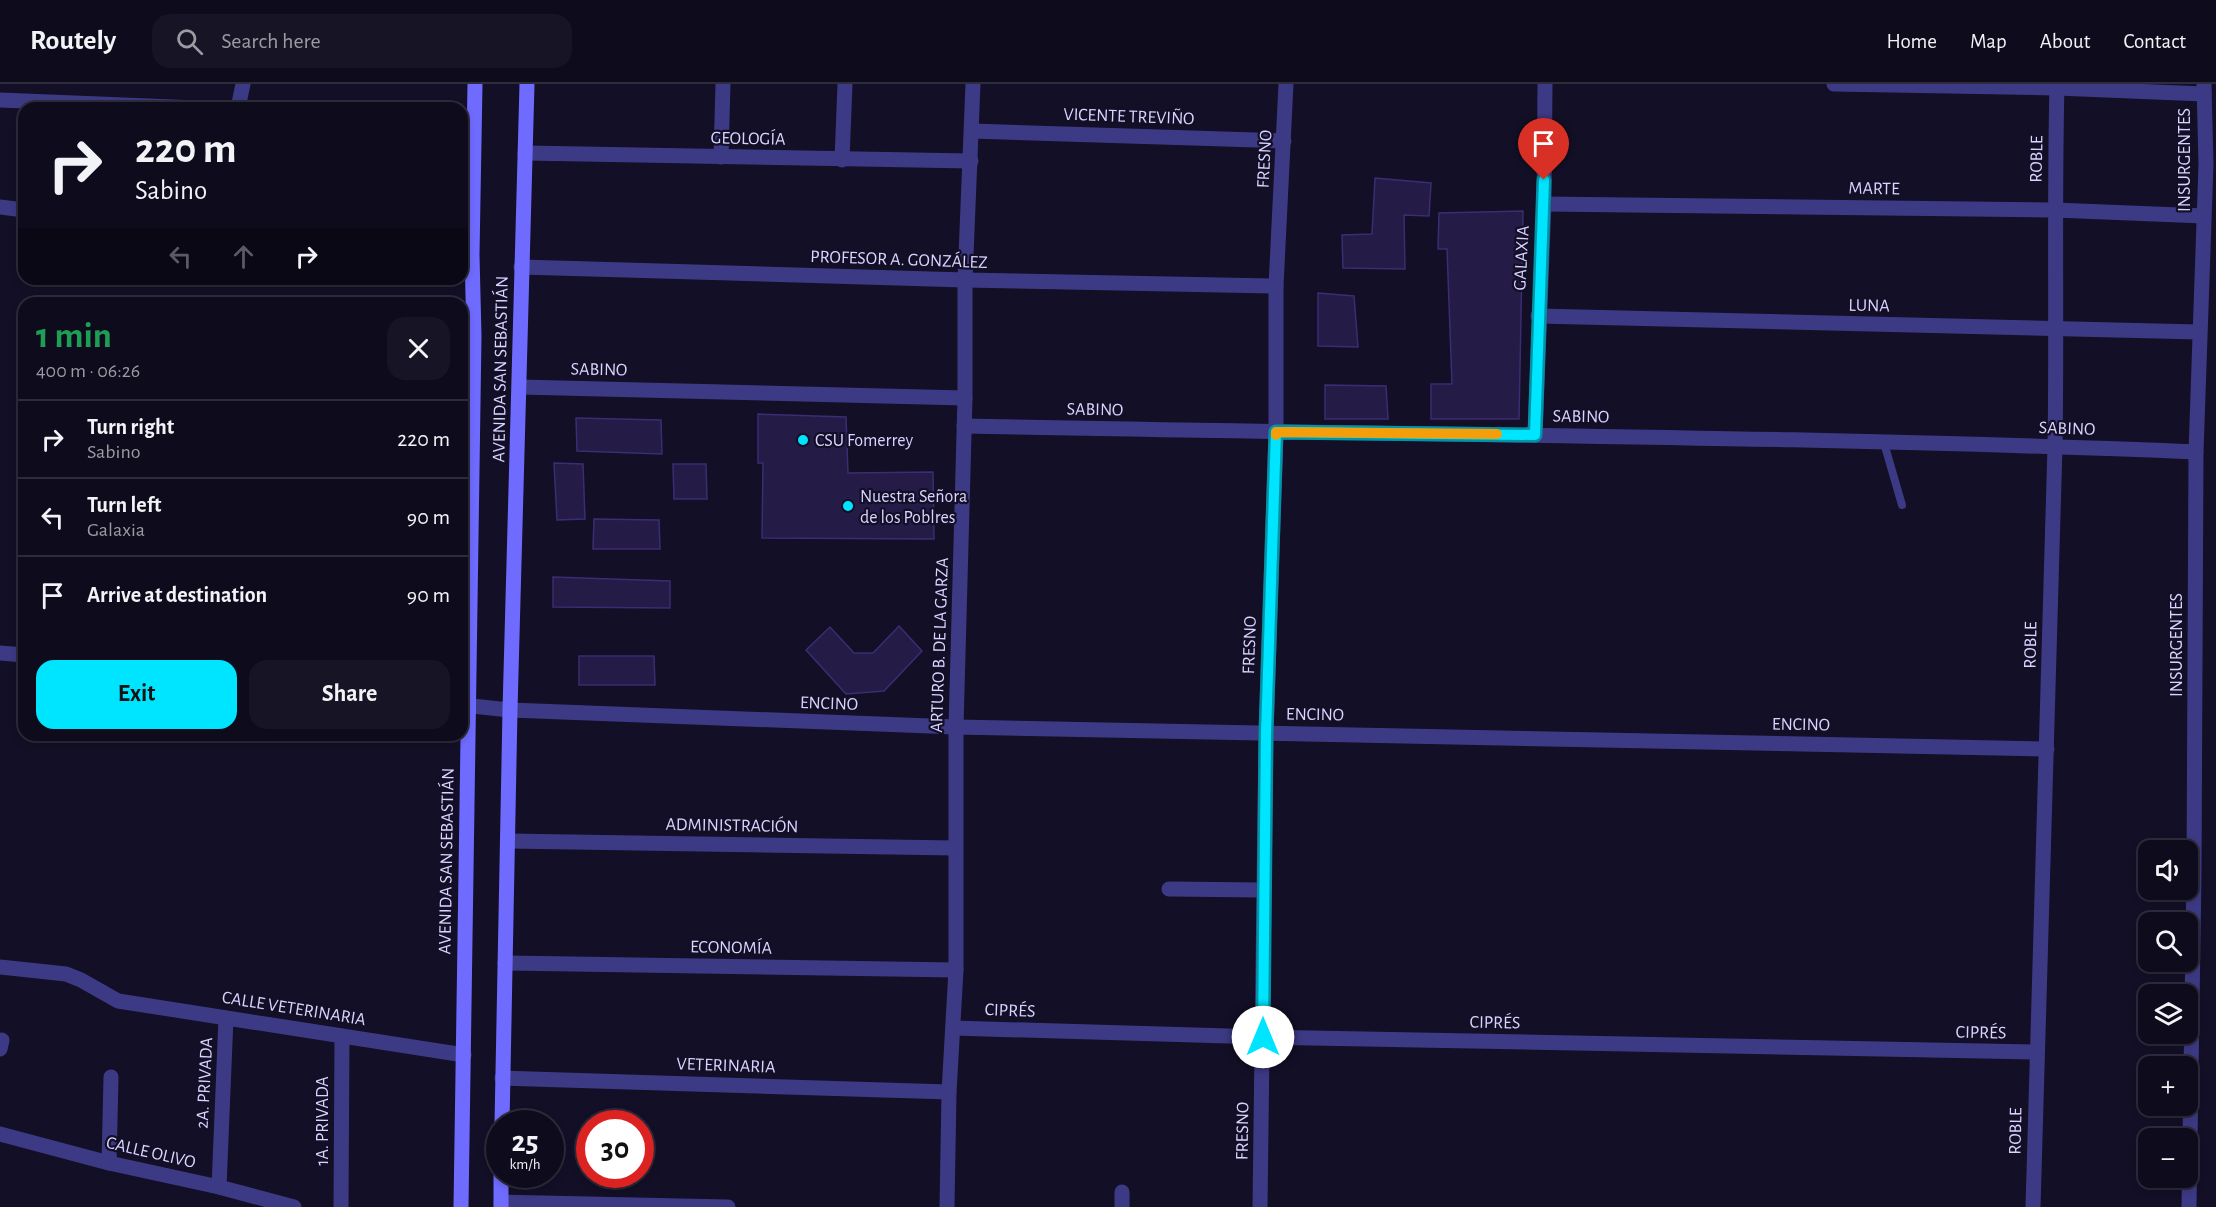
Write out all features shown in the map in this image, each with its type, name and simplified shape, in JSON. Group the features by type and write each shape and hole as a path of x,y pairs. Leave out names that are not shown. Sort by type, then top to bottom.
{"main road":[{"name":"AVENIDA SAN SEBASTIÁN","path":"468,131 475,84"},
{"name":"AVENIDA SAN SEBASTIÁN","path":"502,1110 527,84"},
{"name":"AVENIDA SAN SEBASTIÁN","path":"468,266 474,336 468,557"},
{"name":"AVENIDA SAN SEBASTIÁN","path":"461,1207 464,1055 464,741"},
{"path":"501,1188 501,1204"}],"street":[{"path":"239,102 243,84"},
{"path":"721,157 723,84"},
{"path":"842,160 845,84"},
{"name":"ARTURO B. DE LA GARZA","path":"947,1207 949,1092 956,970 956,727 965,398 965,280 973,84"},
{"name":"FRESNO","path":"1260,1207 1266,733 1276,432 1276,286 1286,84"},
{"name":"GALAXIA","path":"1535,435 1544,204 1545,84"},
{"path":"1834,84 2204,89"},
{"name":"ROBLE","path":"2033,1207 2055,446 2057,86"},
{"name":"INSURGENTES","path":"2189,1207 2194,872 2196,452 2206,164 2204,89"},
{"path":"0,100 50,102"},
{"name":"VICENTE TREVIÑO","path":"972,131 1284,141"},
{"name":"GEOLOGÍA","path":"525,153 970,161"},
{"name":"MARTE","path":"1544,204 2055,210 2204,216"},
{"path":"0,207 18,209"},
{"name":"PROFESOR A. GONZÁLEZ","path":"522,267 965,280 1276,286"},
{"name":"LUNA","path":"1538,316 2199,332"},
{"name":"SABINO","path":"520,387 965,398"},
{"name":"SABINO","path":"964,426 1535,435 2055,446 2196,452"},
{"path":"0,653 18,654"},
{"name":"ENCINO","path":"468,705 510,710 956,727 2047,749"},
{"name":"ADMINISTRACIÓN","path":"508,841 955,848"},
{"path":"1169,889 1263,890"},
{"name":"ECONOMÍA","path":"505,963 956,970"},
{"name":"CALLE VETERINARIA","path":"0,967 66,974 118,1001 464,1055"},
{"name":"2A. PRIVADA","path":"219,1187 226,1018"},
{"name":"CIPRÉS","path":"953,1028 1263,1037 2037,1052"},
{"name":"1A. PRIVADA","path":"341,1207 342,1036"},
{"path":"109,1163 111,1077"},
{"name":"VETERINARIA","path":"502,1078 949,1092"},
{"name":"CALLE OLIVO","path":"0,1134 109,1163 219,1187 294,1207"},
{"path":"501,1204 728,1207"}],"lane":[{"path":"1884,443 1902,505"}],"building":[{"path":"1375,178 1431,183 1429,216 1404,215 1405,269 1343,268 1342,235 1372,234"},
{"path":"1523,211 1519,419 1431,419 1431,384 1452,384 1447,249 1438,249 1439,213"},
{"path":"1318,293 1354,296 1358,347 1318,346"},
{"path":"1325,385 1386,386 1388,419 1325,419"},
{"name":"Nuestra Señora de los Poblres","path":"758,414 846,417 848,473 933,472 934,539 762,538 763,463 758,463"},
{"path":"576,418 661,420 662,454 577,451"},
{"path":"554,463 583,464 585,519 557,520"},
{"path":"673,464 706,464 707,499 674,499"},
{"path":"594,519 659,520 660,549 593,549"},
{"path":"553,577 670,581 670,608 553,607"},
{"path":"899,626 922,651 884,691 846,694 806,650 830,627 854,653 873,653"},
{"path":"579,656 654,656 655,685 579,685"}],"slow traffic":[{"path":"1276,435 1276,432 1497,434"}],"place":[{"name":"CSU Fomerrey","path":"803,440"},
{"name":"Nuestra Señora de los Poblres","path":"848,506"}],"route":[{"path":"1263,1037 1266,733 1276,432 1535,435 1544,180"}]}
